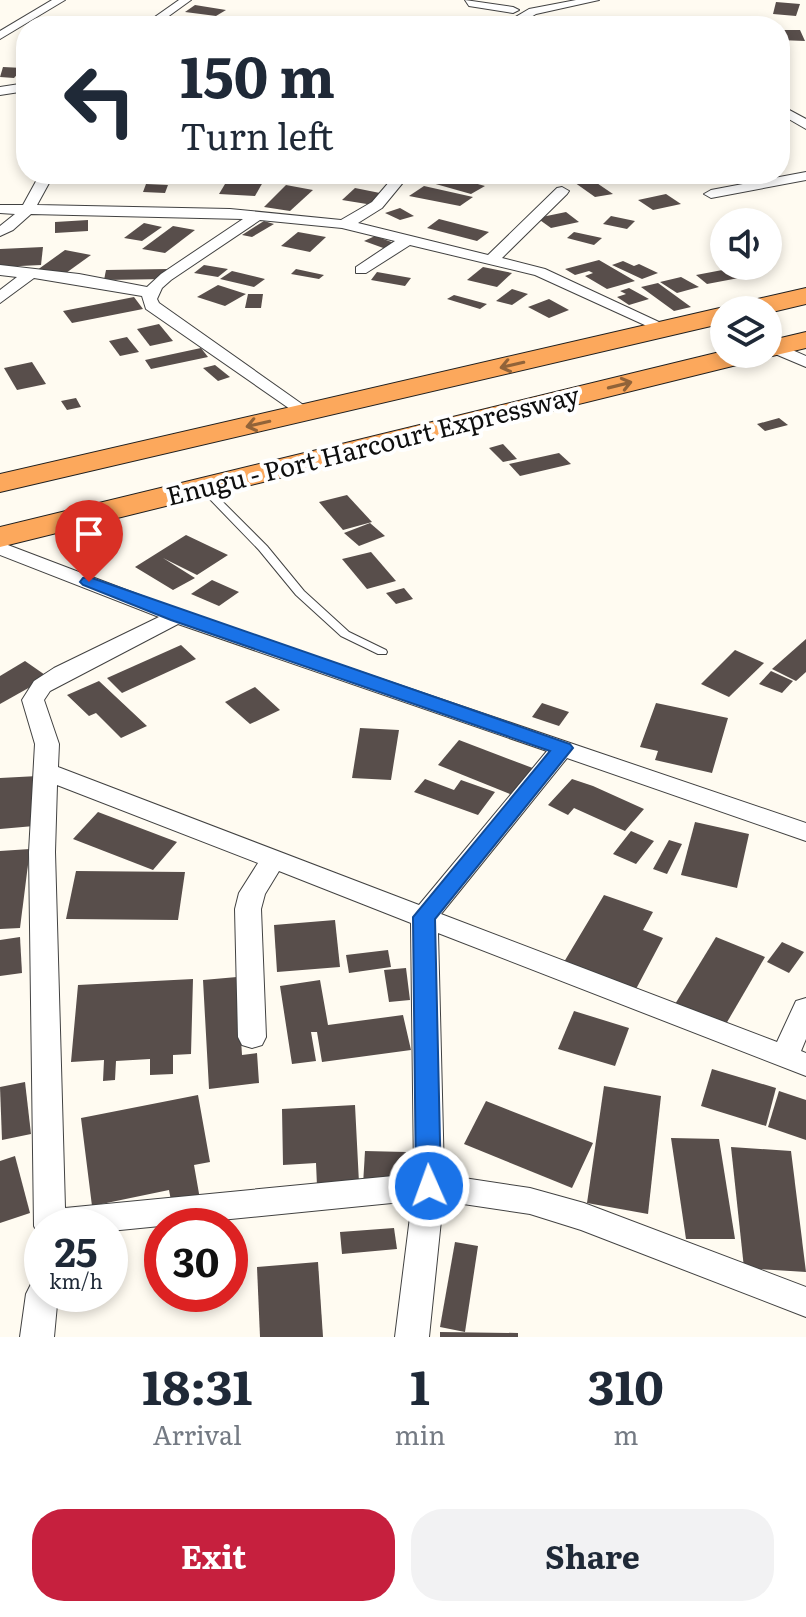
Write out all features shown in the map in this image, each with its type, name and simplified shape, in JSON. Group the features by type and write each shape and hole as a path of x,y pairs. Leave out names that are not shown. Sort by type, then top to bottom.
{"highway":[{"path":"782,302 806,296"},
{"name":"Enugu - Port Harcourt Expressway","path":"5,477 303,413 710,318"},
{"name":"Enugu - Port Harcourt Expressway","path":"782,346 806,340"},
{"name":"Enugu - Port Harcourt Expressway","path":"0,537 710,363"}],"street":[{"path":"33,16 60,0"},
{"path":"163,16 186,0"},
{"path":"470,0 477,6 526,14"},
{"path":"523,16 594,0"},
{"path":"0,232 26,210 44,184"},
{"path":"342,224 359,219 374,208 394,184"},
{"path":"711,194 764,184"},
{"path":"493,258 562,191"},
{"path":"0,209 258,215 342,224 493,258 567,282 666,329"},
{"path":"258,215 166,277 151,293 152,306 303,413"},
{"path":"361,270 409,239"},
{"path":"0,270 151,293"},
{"path":"0,298 31,273"},
{"path":"782,355 806,362"},
{"path":"0,548 177,616 806,832"},
{"path":"50,1208 42,852 47,744 33,700 42,686 177,616"},
{"path":"412,1337 429,1186 424,917 563,748"},
{"path":"45,771 795,1061 806,1009"},
{"path":"252,1037 248,909 252,893 274,859"},
{"path":"128,1216 429,1186 530,1201 571,1213 806,1302"},
{"path":"37,1337 40,1312"}],"lane":[{"path":"203,487 311,603 345,634 382,652"}],"building":[{"path":"776,2 800,4 796,16 773,14"},
{"path":"195,5 226,10 216,16 185,12"},
{"path":"790,30 800,30 805,41 790,40"},
{"path":"3,67 16,68 14,78 0,77"},
{"path":"146,184 168,185 165,193 143,192"},
{"path":"225,184 262,184 255,196 219,194"},
{"path":"436,184 485,186 471,194"},
{"path":"577,184 598,184 613,194 595,197"},
{"path":"286,185 313,190 290,211 264,207"},
{"path":"424,186 473,197 460,206 409,196"},
{"path":"355,188 385,194 373,205 342,200"},
{"path":"666,194 681,204 653,210 638,200"},
{"path":"400,208 414,216 400,220 385,213"},
{"path":"566,212 579,222 551,228 537,218"},
{"path":"611,216 635,221 627,229 603,224"},
{"path":"439,219 489,232 477,241 427,228"},
{"path":"88,220 88,231 55,233 55,222"},
{"path":"264,221 274,224 252,237 242,235"},
{"path":"144,223 162,227 142,241 124,238"},
{"path":"173,226 195,230 165,253 142,249"},
{"path":"298,232 326,237 310,252 281,246"},
{"path":"574,232 602,238 594,245 567,238"},
{"path":"375,236 397,244 386,249 364,241"},
{"path":"43,247 41,265 0,267 0,249"},
{"path":"65,250 91,255 59,278 33,273"},
{"path":"599,260 635,281 607,289 585,276 593,273 589,271 575,275 565,269"},
{"path":"623,261 658,273 642,279 612,265"},
{"path":"204,265 228,269 218,277 194,273"},
{"path":"483,267 512,273 497,287 467,280"},
{"path":"167,269 166,279 104,280 106,270"},
{"path":"296,269 324,275 319,279 291,274"},
{"path":"232,271 265,279 254,287 220,279"},
{"path":"377,272 411,278 405,286 371,280"},
{"path":"710,272 710,280 728,280 707,284 696,275"},
{"path":"681,277 699,287 677,293 660,282"},
{"path":"658,283 691,307 674,311 641,287"},
{"path":"218,285 246,294 225,306 197,297"},
{"path":"629,288 649,299 629,305 617,297 626,294 620,291"},
{"path":"512,289 528,294 512,305 496,301"},
{"path":"248,294 263,294 261,308 245,308"},
{"path":"454,295 487,304 480,309 447,299"},
{"path":"134,297 143,309 72,323 63,311"},
{"path":"549,299 569,310 549,318 528,307"},
{"path":"159,324 173,341 150,346 137,329"},
{"path":"127,337 139,352 120,356 109,341"},
{"path":"201,348 208,357 151,369 145,360"},
{"path":"32,362 46,384 17,390 4,368"},
{"path":"215,365 230,377 218,381 203,368"},
{"path":"76,398 81,407 67,410 61,401"},
{"path":"779,418 788,425 765,431 757,424"},
{"path":"503,444 517,459 503,462 489,448"},
{"path":"559,453 571,464 520,476 509,464"},
{"path":"347,495 372,522 343,530 319,502"},
{"path":"370,523 385,536 359,546 344,533"},
{"path":"186,535 228,555 197,575 163,558 195,578 173,590 135,567"},
{"path":"371,552 396,581 367,589 342,559"},
{"path":"212,580 239,592 219,606 191,594"},
{"path":"404,588 413,599 396,604 386,593"},
{"path":"806,639 806,672 796,681 772,669"},
{"path":"181,645 196,659 122,693 107,678"},
{"path":"735,650 764,663 729,697 701,684"},
{"path":"25,661 48,677 0,704 0,676"},
{"path":"771,671 793,681 782,693 759,684"},
{"path":"99,681 147,726 121,738 96,713 89,716 67,695"},
{"path":"255,687 280,710 250,724 225,702"},
{"path":"542,703 569,712 559,726 532,717"},
{"path":"656,703 728,718 712,773 655,760 658,751 640,747"},
{"path":"360,728 399,730 391,780 352,778"},
{"path":"459,740 551,775 530,802 438,765"},
{"path":"38,776 34,826 0,829 0,778"},
{"path":"425,779 454,790 461,780 495,792 478,815 414,792"},
{"path":"572,779 644,809 625,831 574,808 568,815 548,805"},
{"path":"98,812 177,842 153,870 73,839"},
{"path":"695,822 749,834 737,888 681,875"},
{"path":"631,831 654,841 636,864 613,854"},
{"path":"669,840 682,844 667,874 653,869"},
{"path":"30,849 20,928 0,929 0,851"},
{"path":"76,871 185,872 178,920 66,919"},
{"path":"604,895 653,912 643,930 663,938 636,989 564,962"},
{"path":"335,920 340,967 277,972 274,925"},
{"path":"20,937 22,973 0,976 0,940"},
{"path":"716,937 765,957 719,1036 669,1014"},
{"path":"782,942 804,952 789,973 767,962"},
{"path":"388,950 391,967 349,973 346,955"},
{"path":"406,968 410,1000 389,1002 384,970"},
{"path":"237,977 242,1055 257,1053 259,1083 209,1089 203,980"},
{"path":"193,979 191,1054 173,1055 173,1074 150,1075 150,1059 116,1061 115,1080 103,1081 104,1060 71,1062 78,985"},
{"path":"320,980 328,1025 403,1015 411,1050 322,1062 317,1032 311,1032 316,1061 292,1064 280,986"},
{"path":"574,1011 629,1028 615,1066 558,1049"},
{"path":"712,1069 776,1088 766,1126 701,1106"},
{"path":"25,1082 31,1134 2,1140 0,1087"},
{"path":"604,1086 661,1096 648,1214 587,1203"},
{"path":"779,1091 806,1100 806,1140 768,1127"},
{"path":"198,1095 210,1162 194,1165 201,1205 172,1208 169,1190 92,1206 81,1118"},
{"path":"486,1101 593,1143 572,1188 464,1144"},
{"path":"355,1105 359,1183 317,1186 316,1163 283,1165 282,1109"},
{"path":"671,1138 719,1139 735,1239 686,1239"},
{"path":"731,1147 791,1151 806,1272 744,1268"},
{"path":"365,1151 406,1152 405,1186 363,1185"},
{"path":"15,1156 29,1208 24,1208 24,1215 0,1223 0,1161"},
{"path":"394,1228 397,1249 342,1254 340,1232"},
{"path":"455,1242 478,1246 465,1332 440,1327"},
{"path":"318,1262 323,1337 260,1337 257,1267"},
{"path":"440,1332 518,1333 518,1337 440,1337"}],"route":[{"path":"89,582 177,616 563,748 424,917 429,1186"}]}
